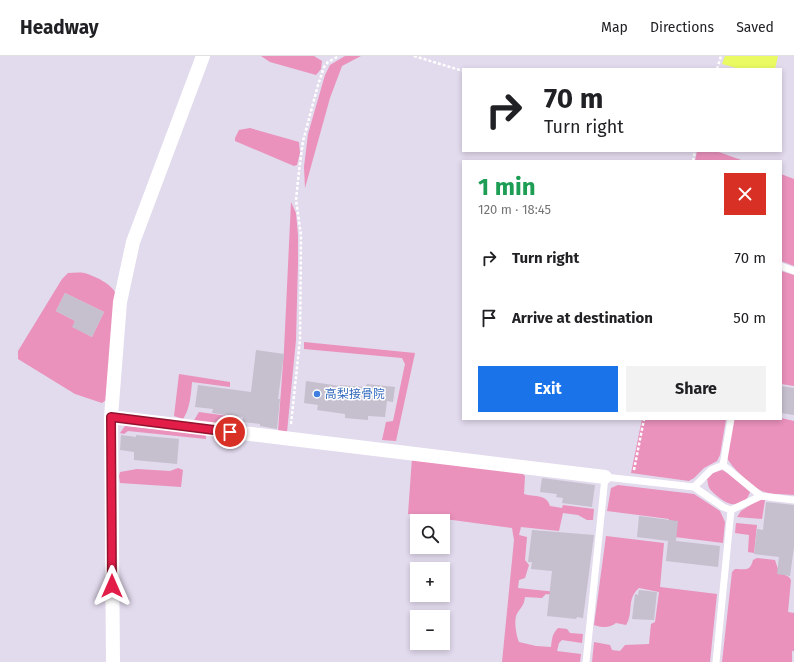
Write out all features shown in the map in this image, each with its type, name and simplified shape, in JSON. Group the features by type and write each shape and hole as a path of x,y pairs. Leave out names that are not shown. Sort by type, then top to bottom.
{"street":[{"path":"112,662 111,417 120,302 133,242 203,56"},
{"path":"111,417 605,477"}],"lane":[{"path":"782,266 794,271"},
{"path":"723,465 731,420"},
{"path":"694,487 711,470 723,465"},
{"path":"723,465 761,496"},
{"path":"586,662 605,477 694,487 723,507 731,510 761,496 794,500"},
{"path":"716,662 731,510"}],"path":[{"path":"290,439 300,339 301,236 296,200 299,171 303,141 324,67 328,62 339,56"},
{"path":"414,56 462,71"},
{"path":"717,68 720,56"},
{"path":"632,480 644,420"}],"shaded area":[{"path":"261,56 314,56 322,61 321,69 316,75 270,62"},
{"path":"345,56 361,56 342,66 330,98 305,188 304,167 308,134 325,75 330,65"},
{"path":"725,56 778,56 775,68 736,68 722,64"},
{"path":"250,128 299,142 300,153 297,165 294,166 235,141 239,130"},
{"path":"697,152 719,152 741,160 695,160"},
{"path":"782,174 794,179 794,266 782,261"},
{"path":"291,202 296,213 298,262 296,340 287,432 278,431 284,350"},
{"path":"782,271 794,275 794,386 782,384"},
{"path":"68,273 84,273 98,278 111,287 116,294 106,400 102,403 75,394 18,359 18,351 62,279","holes":["65,293 104,312 92,337 73,327 75,321 56,311"]},
{"path":"304,342 415,353 396,441 382,440 386,422 393,421 405,364 402,358 304,349"},
{"path":"179,374 230,382 230,387 192,382 189,406 183,419 174,416"},
{"path":"231,398 234,399 232,426 193,422 199,412 228,416"},
{"path":"782,418 794,421 794,495 770,493 758,489 747,481 726,456 733,420 782,420"},
{"path":"642,420 726,420 720,455 717,461 704,468 689,481 631,473"},
{"path":"125,426 206,434 206,439 128,431 124,434 120,433"},
{"path":"412,458 521,472 525,476 524,494 546,499 550,506 562,508 563,505 594,509 593,520 587,520 578,515 563,513 559,531 521,527 519,535 527,537 525,560 529,565 525,578 519,580 518,588 566,593 567,597 546,594 542,598 525,597 523,604 516,615 515,622 519,642 536,646 551,647 553,635 558,628 567,629 570,633 583,634 582,643 562,640 559,643 557,651 581,654 580,662 502,662 514,540 512,528 450,520 450,514 408,514"},
{"path":"178,468 183,470 181,487 120,483 120,472 137,469 170,471"},
{"path":"722,470 728,473 750,492 744,502 740,504 731,504 711,491 707,479 713,473"},
{"path":"618,485 694,494 720,511 725,522 723,543 667,536 669,519 607,511 611,488"},
{"path":"758,500 765,500 762,519 737,517 741,511"},
{"path":"736,523 757,525 754,553 748,552 749,535 735,533"},
{"path":"606,536 664,543 660,587 717,594 710,662 592,662 594,642 610,645 612,650 620,651 625,645 649,644 651,624 655,622 659,592 639,588 635,592 631,601 630,616 626,625 616,623 609,627 600,627 594,625"},
{"path":"757,558 775,560 779,572 789,577 791,580 788,612 794,613 794,651 792,651 792,662 722,662 732,572 735,569 749,568 753,560"}],"building":[{"path":"65,293 104,312 92,337 72,327 75,321 56,311"},
{"path":"256,350 284,354 278,399 280,399 277,429 260,426 260,424 242,422 243,417 212,413 213,409 195,407 198,385 251,392"},
{"path":"306,381 340,386 365,387 367,384 395,387 393,402 387,401 385,417 368,416 368,420 345,418 345,414 317,410 318,405 304,403"},
{"path":"782,386 794,388 794,415 782,413"},
{"path":"121,435 179,439 177,464 134,460 134,452 120,450"},
{"path":"542,478 595,485 592,507 562,503 563,498 556,497 557,494 540,492"},
{"path":"766,502 794,505 794,547 790,576 777,574 779,557 754,554 757,529 763,530"},
{"path":"639,516 678,521 676,541 720,546 718,567 666,561 668,541 637,537"},
{"path":"532,530 594,535 583,618 577,617 576,619 547,616 552,571 531,569 532,562 528,562"},
{"path":"639,590 657,592 654,620 632,619 635,594 638,595"}],"place":[{"name":"高梨接骨院","path":"317,394"}],"route":[{"path":"112,586 111,417 230,432"}]}
